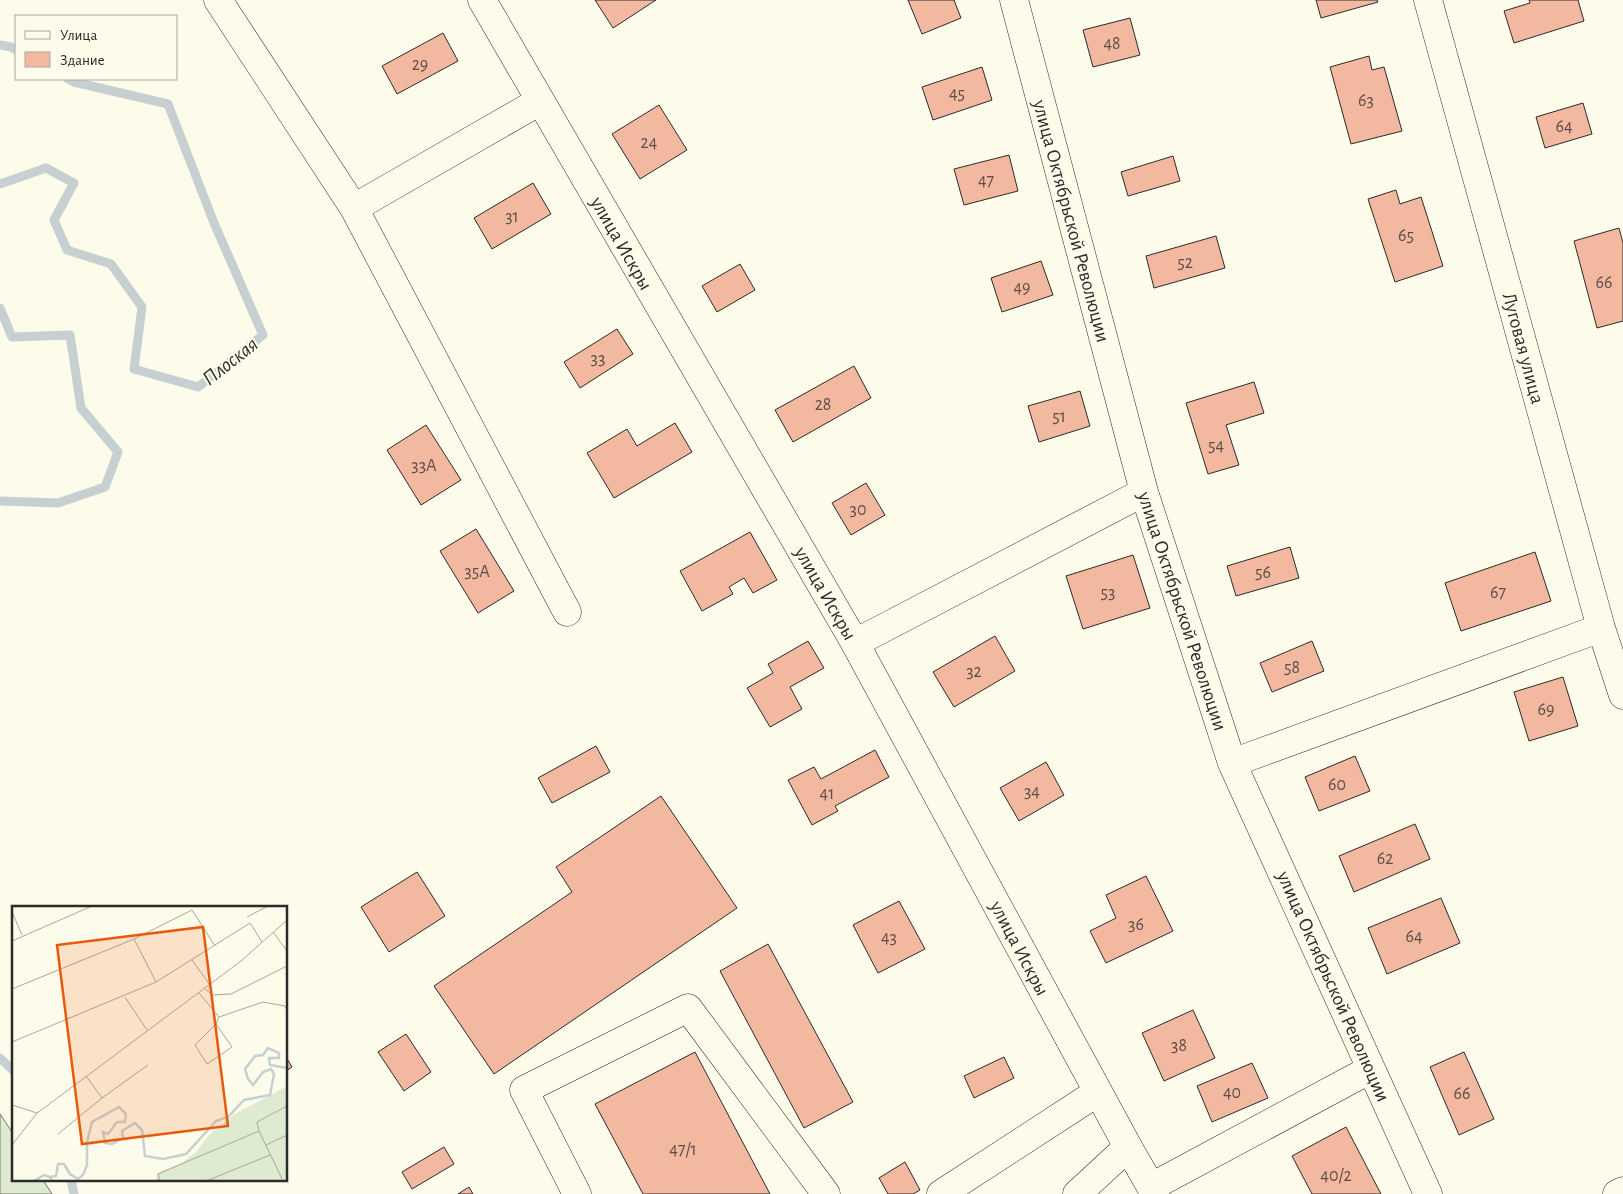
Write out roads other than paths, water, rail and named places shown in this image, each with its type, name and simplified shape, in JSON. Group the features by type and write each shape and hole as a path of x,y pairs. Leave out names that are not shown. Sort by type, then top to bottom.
{"street":[{"path":"218,0 354,208 567,612"},
{"name":"улица Искры","path":"482,0 855,643 1153,1191"},
{"name":"улица Октябрьской Революции","path":"1014,0 1144,492 1232,763 1428,1194"},
{"name":"Луговая улица","path":"1428,0 1602,628 1623,695"},
{"path":"354,208 540,102"},
{"path":"855,643 1144,492"},
{"path":"1232,763 1602,628"},
{"path":"577,1194 524,1090 688,1008 826,1194"},
{"path":"1153,1191 1371,1069"},
{"path":"941,1194 1098,1092"},
{"path":"1077,1194 1128,1147"},
{"path":"1617,1194 1623,1191"}],"waterway":[{"name":"Плоская","path":"0,45 15,49"},
{"name":"Плоская","path":"0,184 46,168 74,183 54,220 67,250 111,264 142,307 134,369 198,387 263,335 214,223 168,104 70,80"},
{"name":"Плоская","path":"0,308 12,337 70,335 81,408 118,452 105,487 58,503 0,501"},
{"name":"Плоская","path":"0,1058 12,1069"},
{"name":"Плоская","path":"71,1182 74,1194"}]}
